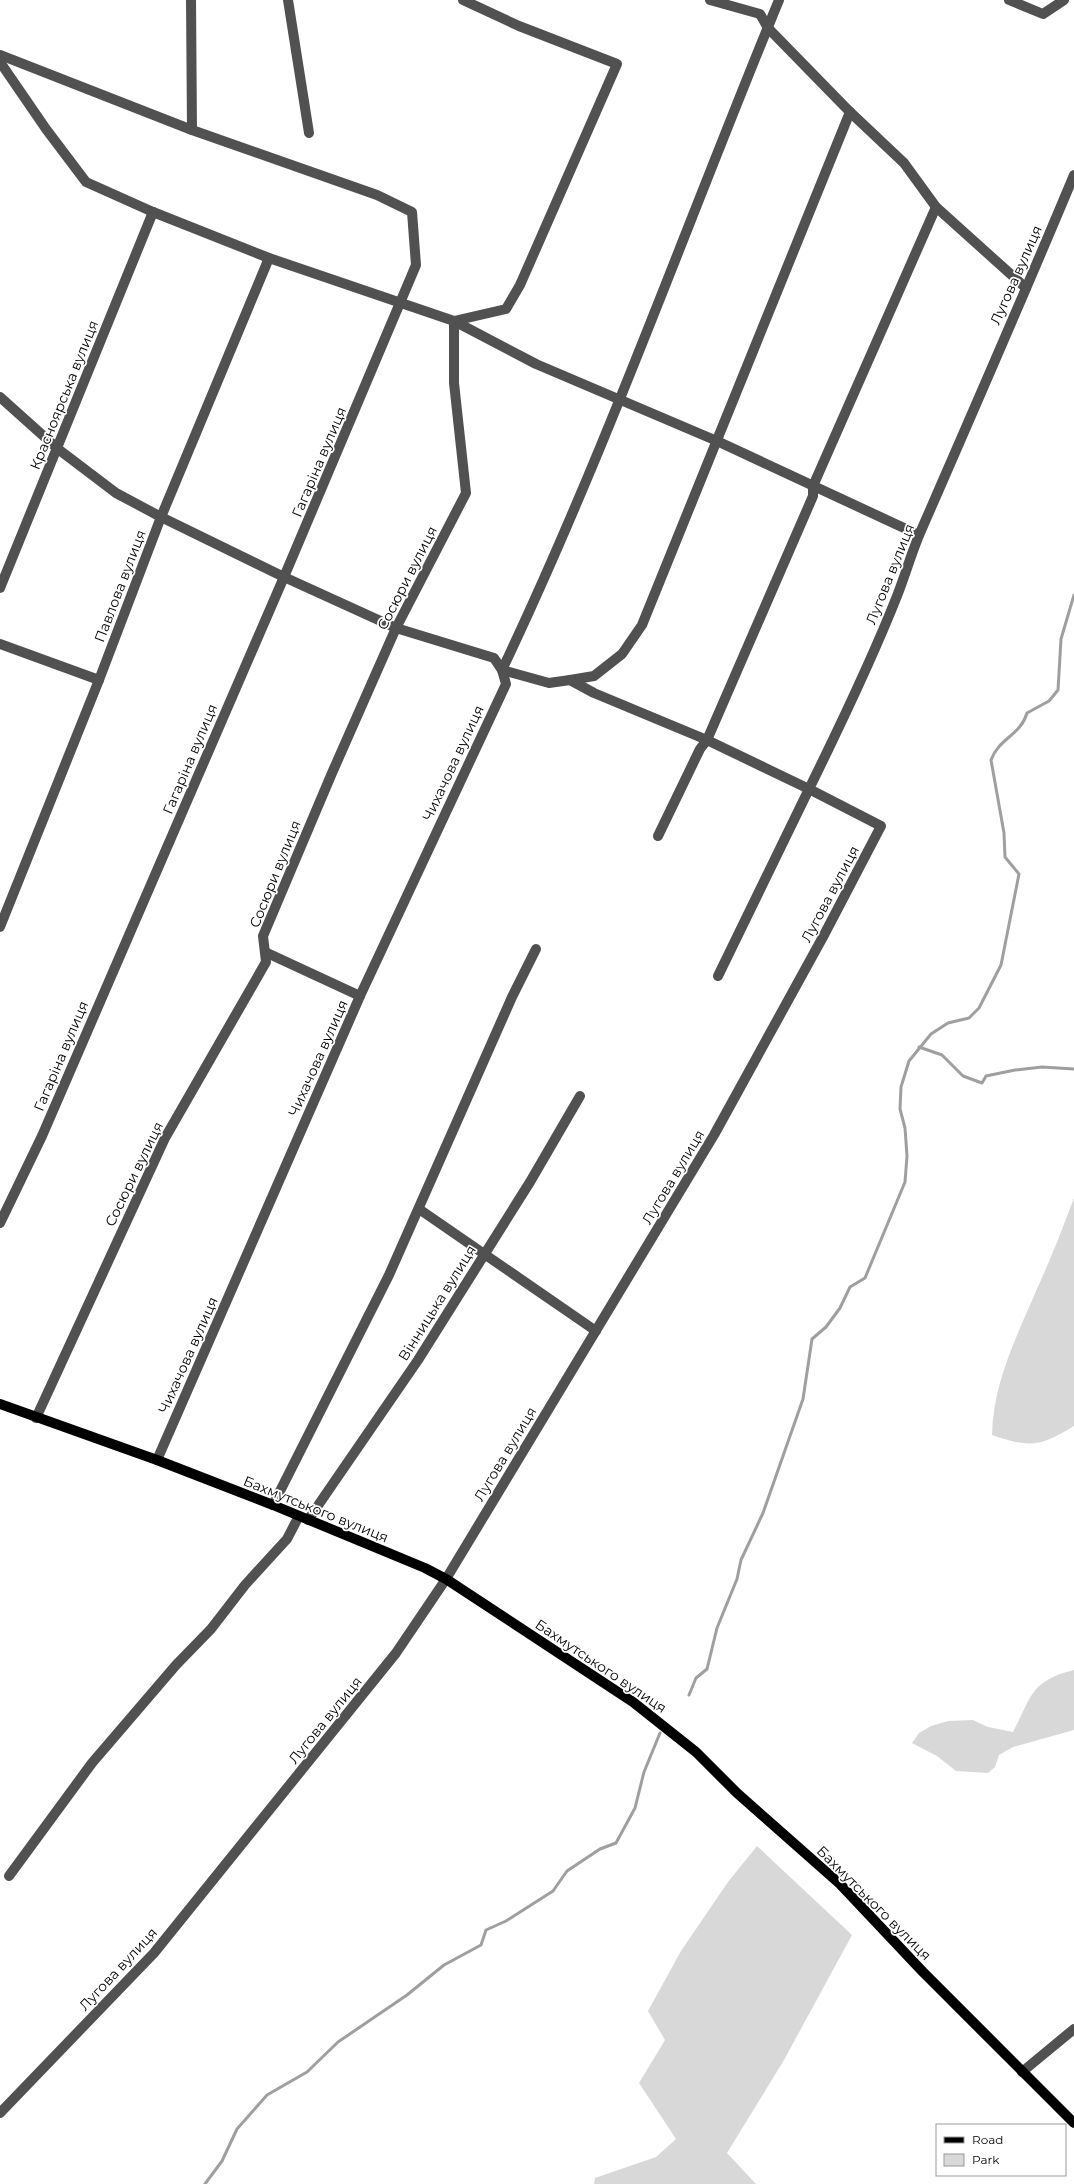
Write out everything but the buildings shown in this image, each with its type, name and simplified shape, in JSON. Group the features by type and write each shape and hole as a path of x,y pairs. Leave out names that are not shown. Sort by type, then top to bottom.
{"main road":[{"name":"Бахмутського вулиця","path":"0,1404 157,1460 273,1505 425,1568 446,1578 634,1702 696,1752 738,1793 840,1884 923,1972 1074,2123"}],"street":[{"path":"0,55 192,130 191,0"},
{"path":"288,0 309,133"},
{"path":"454,321 506,309 520,285 617,64 518,26 463,0"},
{"path":"710,0 760,14 768,28 850,112 904,163 936,207 1026,288"},
{"path":"502,670 543,584 620,399 779,0"},
{"path":"1008,0 1043,14 1064,0"},
{"path":"0,62 46,129 86,182 153,212 269,258 454,321 536,364 717,441 919,535"},
{"path":"0,397 58,449 116,493 161,517 284,577 396,628 494,658 502,670 549,683 594,676 622,654 642,625 850,112"},
{"name":"Гагаріна вулиця","path":"0,1223 42,1136 284,577 401,304 416,265 412,212 378,195 192,130"},
{"name":"Лугова вулиця","path":"0,2113 154,1953 396,1653 446,1578 714,1135 882,826 809,789 856,693 897,596 919,535 958,449 1074,175"},
{"path":"658,836 700,749 707,740 813,496 813,486 936,207"},
{"name":"Красноярська вулиця","path":"0,588 58,449 153,212"},
{"name":"Павлова вулиця","path":"0,927 99,680 161,517 269,258"},
{"name":"Сосюри вулиця","path":"36,1418 165,1138 266,962 263,936 332,773 396,628 466,494 454,383 454,321"},
{"path":"0,644 99,680"},
{"name":"Чихачова вулиця","path":"157,1460 360,996 506,684 502,670"},
{"path":"570,680 594,693 707,740 809,789 718,976"},
{"path":"273,1505 389,1275 512,997 536,948"},
{"path":"265,952 360,996"},
{"name":"Вінницька вулиця","path":"9,1876 92,1763 176,1665 211,1629 245,1585 288,1539 418,1360 530,1182 580,1096"},
{"path":"419,1209 596,1330"},
{"path":"1022,2072 1074,2029"}],"green space":[{"path":"1074,1198 1074,1426 1043,1442 1016,1442 992,1435 996,1397 1007,1361"},
{"path":"1074,1670 1074,1730 1013,1747 999,1755 995,1767 988,1773 956,1771 937,1756 912,1743 919,1733 931,1726 948,1721 973,1720 988,1727 1013,1732 1029,1699 1040,1685 1060,1674"},
{"path":"757,1846 852,1935 784,2060 727,2153 756,2184 594,2184 595,2178 656,2157 676,2139 639,2083 665,2040 648,2011 681,1951 728,1882"}],"waterway":[{"path":"689,1695 696,1678 707,1669 717,1628 737,1579 741,1560 763,1513 803,1399 812,1339 826,1327 840,1308 850,1287 865,1278 905,1182 907,1156 905,1128 900,1109 901,1087 909,1061 931,1034 948,1023 969,1018 979,1008 1001,965 1019,874 1005,857 1004,833 991,760 999,746 1020,727 1027,713 1049,701 1058,690 1061,639 1074,595"},
{"path":"919,1047 942,1055 963,1076 982,1083 986,1076 1015,1070 1042,1067 1074,1069"},
{"path":"205,2184 222,2161 237,2129 267,2095 307,2072 338,2042 407,1995 444,1965 481,1945 486,1930 506,1921 553,1891 567,1871 600,1849 616,1843 635,1808 644,1772 660,1733"}]}
